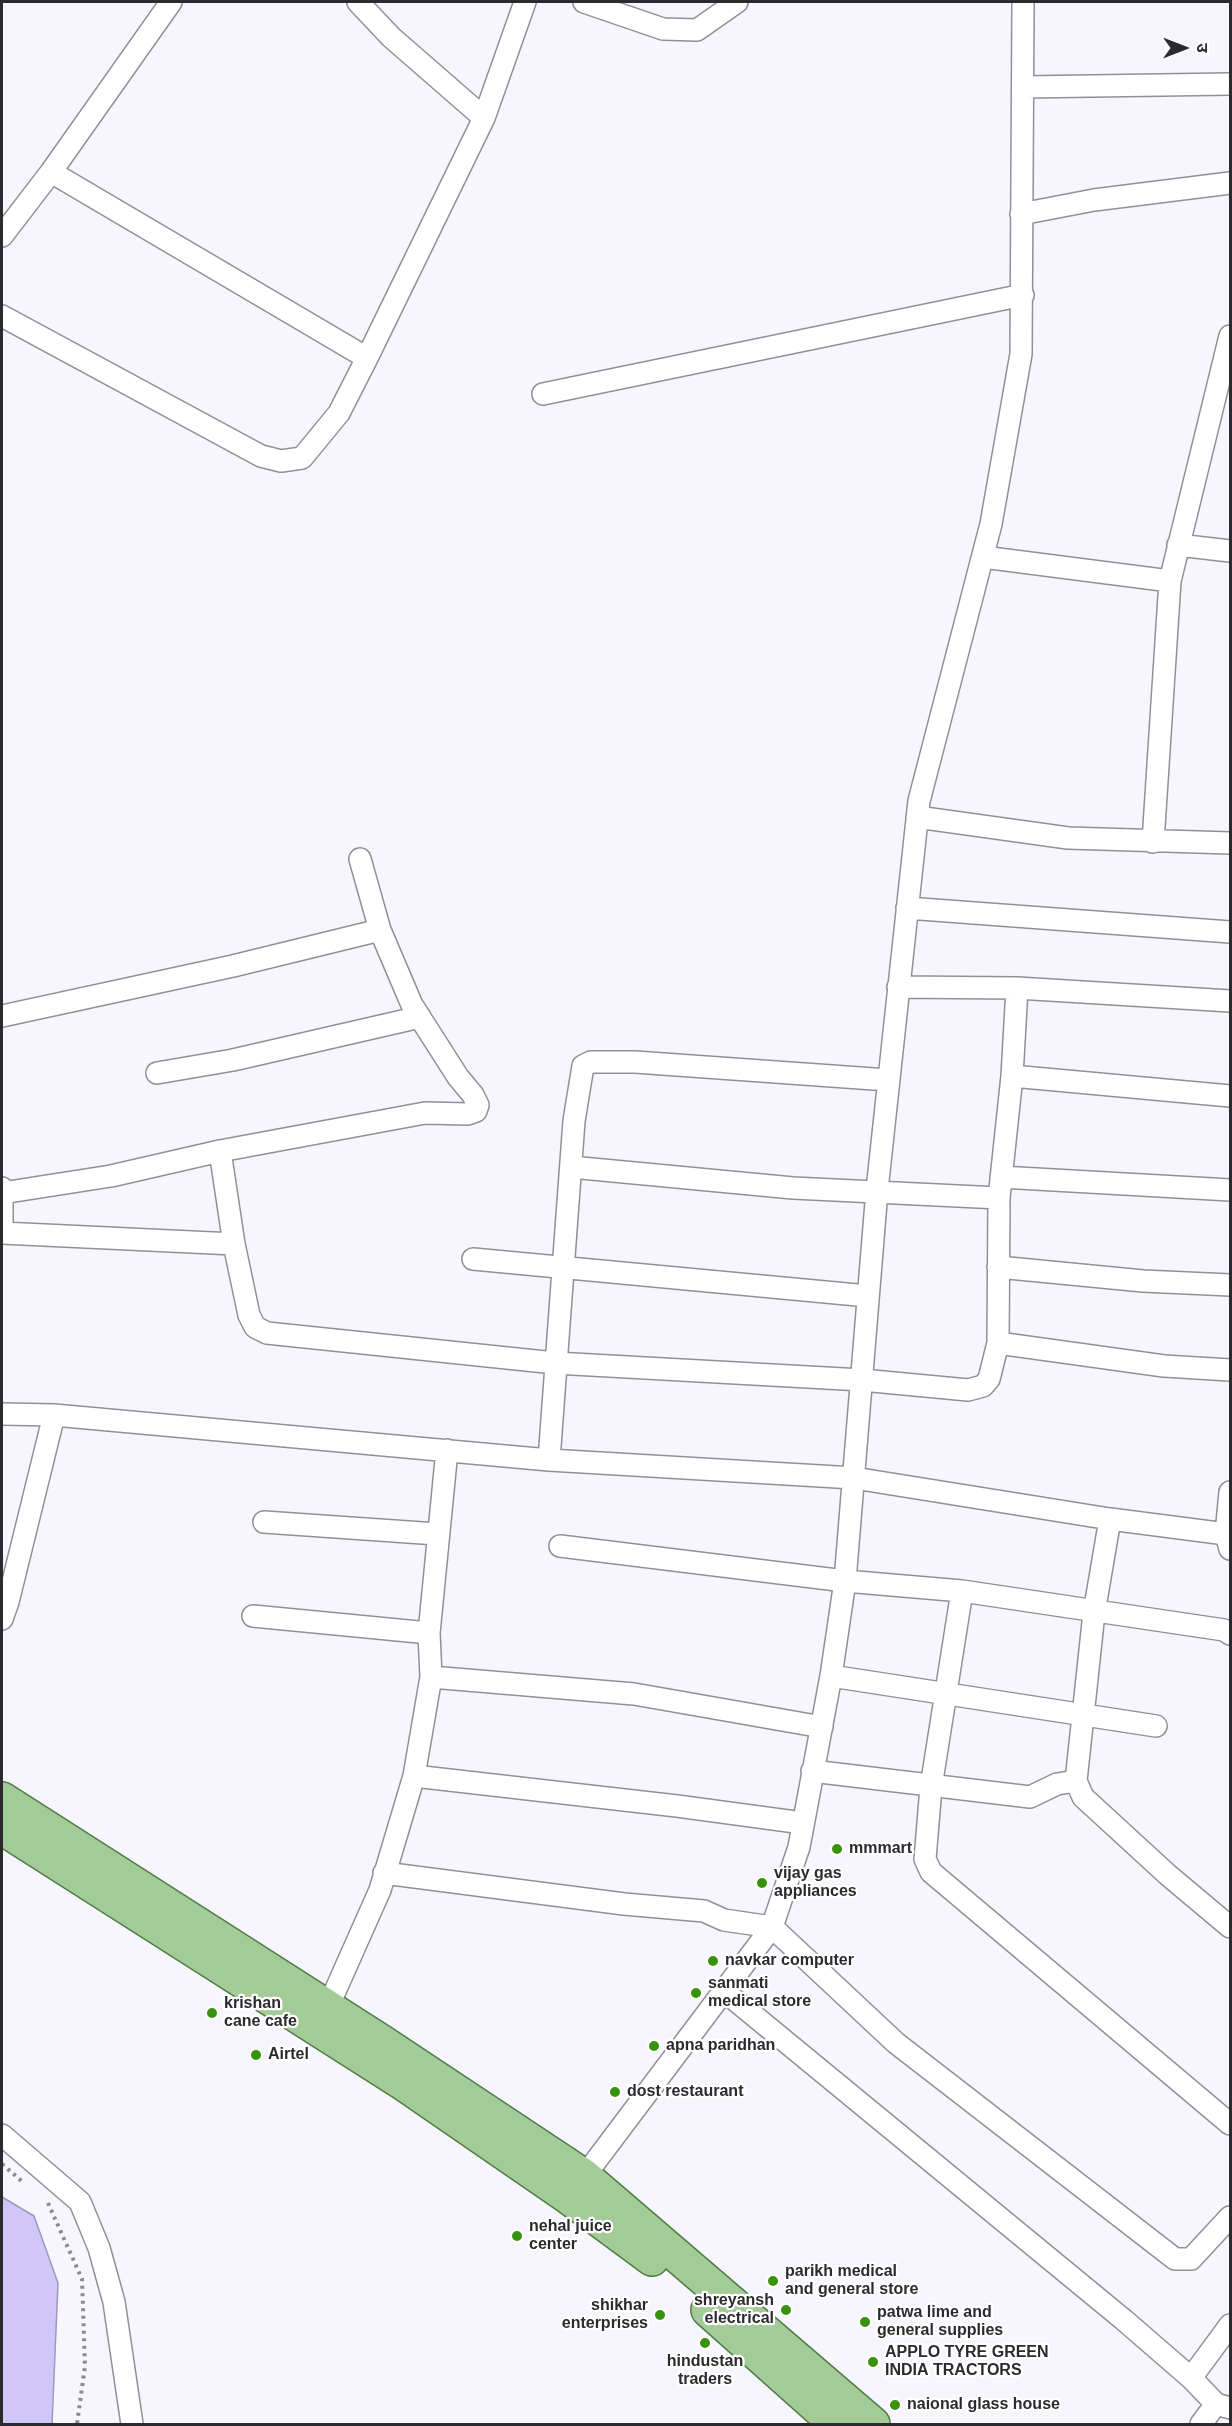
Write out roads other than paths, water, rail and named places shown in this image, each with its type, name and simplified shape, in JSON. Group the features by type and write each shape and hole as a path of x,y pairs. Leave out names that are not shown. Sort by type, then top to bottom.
{"main road":[{"path":"2,1799 328,2007 576,2187 873,2424"},
{"path":"2,1828 401,2082 576,2187 653,2260 836,2424"}],"street":[{"path":"2,236 51,172 171,2"},
{"path":"358,2 391,37 484,118"},
{"path":"2,316 261,456 275,460 302,458 321,439 339,413 367,358 484,118 525,2"},
{"path":"584,2 663,29 697,30 737,2"},
{"path":"576,2187 772,1927 799,1847 831,1676 845,1581 877,1190 919,801 991,524 1021,354 1023,2"},
{"path":"1023,87 1230,84"},
{"path":"51,172 367,358"},
{"path":"1021,214 1094,200 1230,183"},
{"path":"543,394 1023,295"},
{"path":"1153,842 1170,580 1230,336"},
{"path":"1178,545 1230,551"},
{"path":"983,557 1170,580"},
{"path":"917,817 1068,838 1230,843"},
{"path":"2,1193 111,1176 220,1151 425,1113 468,1114 476,1111 478,1105 473,1095 420,1017 380,930 360,860"},
{"path":"907,908 1230,932"},
{"path":"2,1016 233,966 380,930"},
{"path":"898,987 1017,988 1230,1001"},
{"path":"220,1151 234,1245 249,1316 255,1327 267,1333 555,1363 862,1380 968,1390 983,1386 989,1378 998,1343 1000,1188 1012,1076 1017,988"},
{"path":"157,1073 233,1060 420,1017"},
{"path":"549,1460 561,1266 579,1082 583,1066 591,1062 635,1062 888,1080"},
{"path":"1012,1076 1230,1096"},
{"path":"571,1167 793,1188 1230,1190"},
{"path":"2,1188 2,1232 234,1245"},
{"path":"473,1259 868,1296"},
{"path":"998,1267 1143,1281 1230,1286"},
{"path":"998,1343 1164,1366 1230,1370"},
{"path":"2,1414 54,1415 549,1460 854,1478 1110,1519 1228,1541 1230,1492"},
{"path":"4,1606 54,1415"},
{"path":"328,2007 380,1890 414,1776 431,1677 429,1633 447,1450"},
{"path":"1110,1519 1094,1613 1076,1781 1083,1797 1168,1875 1230,1927"},
{"path":"264,1522 437,1534"},
{"path":"560,1546 845,1581 962,1591 1094,1613 1224,1630 1230,1634"},
{"path":"962,1591 931,1787 925,1859 931,1872 1228,2115"},
{"path":"253,1616 429,1633"},
{"path":"831,1676 1156,1726"},
{"path":"431,1677 634,1694 822,1727"},
{"path":"812,1772 1030,1797 1057,1784 1076,1781"},
{"path":"414,1776 803,1823"},
{"path":"384,1872 624,1904 704,1911 724,1920 772,1927 896,2043 1175,2259 1191,2259 1230,2217"},
{"path":"724,1991 1223,2406 1201,2424"},
{"path":"2,2135 80,2202 99,2248 114,2302 132,2424"},
{"path":"1191,2378 1230,2325"}],"place":[{"name":"mmmart","path":"837,1849"},
{"name":"vijay gas appliances","path":"762,1883"},
{"name":"navkar computer","path":"713,1961"},
{"name":"sanmati medical store","path":"696,1993"},
{"name":"krishan cane cafe","path":"212,2013"},
{"name":"apna paridhan","path":"654,2046"},
{"name":"Airtel","path":"256,2055"},
{"name":"dost restaurant","path":"615,2092"},
{"name":"nehal juice center","path":"517,2236"},
{"name":"parikh medical and general store","path":"773,2281"},
{"name":"shreyansh electrical","path":"786,2310"},
{"name":"shikhar enterprises","path":"660,2315"},
{"name":"patwa lime and general supplies","path":"865,2322"},
{"name":"hindustan traders","path":"705,2343"},
{"name":"APPLO TYRE GREEN INDIA TRACTORS","path":"873,2362"},
{"name":"naional glass house","path":"895,2405"}]}
